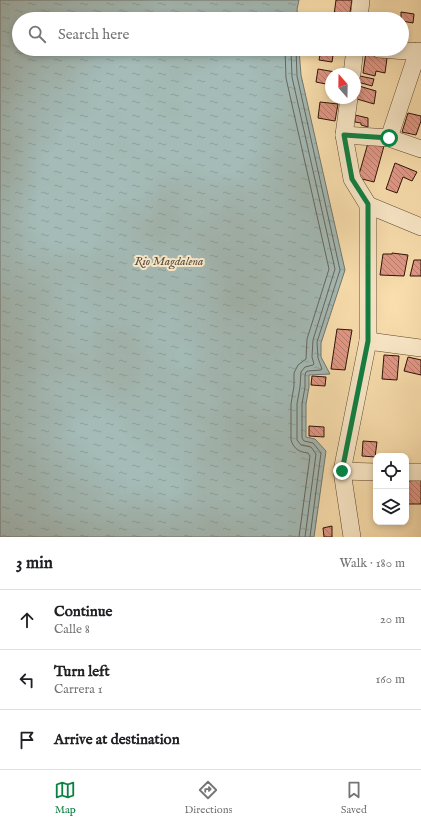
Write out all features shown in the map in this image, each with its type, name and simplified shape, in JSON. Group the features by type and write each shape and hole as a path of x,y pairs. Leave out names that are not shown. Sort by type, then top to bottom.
{"street":[{"path":"360,12 361,0"},
{"path":"389,138 419,51 409,50"},
{"path":"353,68 354,56"},
{"path":"348,104 344,135 352,179 368,204 368,341 342,471 352,537"},
{"path":"344,135 389,138 421,149"},
{"path":"368,204 421,227"},
{"path":"368,341 421,348"},
{"path":"342,471 373,472"},
{"path":"409,472 421,472"}],"water":[{"name":"Rio Magdalena","path":"0,0 299,0 297,12 12,12 12,56 300,56 301,75 345,270 321,343 321,357 330,374 309,375 309,387 306,404 306,437 315,439 326,451 314,537 0,537"}],"building":[{"path":"336,0 352,0 350,12 334,12"},
{"path":"409,13 414,14 413,23 409,22"},
{"path":"320,56 333,56 332,62 319,60"},
{"path":"365,56 380,56 387,58 385,73 376,71 375,76 363,73"},
{"path":"318,69 325,70 325,84 316,82"},
{"path":"361,76 374,79 372,86 361,83"},
{"path":"361,87 376,91 374,104 361,100"},
{"path":"320,102 325,103 325,104 338,104 335,121 318,118"},
{"path":"408,113 421,116 421,121 416,135 402,132"},
{"path":"355,115 368,118 368,127 361,125 361,123 355,122"},
{"path":"368,143 384,146 374,182 358,178"},
{"path":"395,163 417,172 412,181 403,177 397,193 386,189"},
{"path":"392,253 408,255 404,276 380,275 383,254"},
{"path":"414,260 421,260 421,276 410,276"},
{"path":"337,329 352,330 345,370 331,369"},
{"path":"384,355 399,356 397,380 382,379"},
{"path":"408,357 421,360 421,375 404,371"},
{"path":"312,376 326,377 325,386 311,385"},
{"path":"309,426 324,427 324,437 309,436"},
{"path":"363,441 377,442 376,453 373,453 373,457 362,456"},
{"path":"421,480 421,504 409,504 409,481"},
{"path":"332,526 332,537 324,537 323,528"}],"route":[{"path":"342,471 368,341 368,204 352,179 344,135 389,138"}]}
